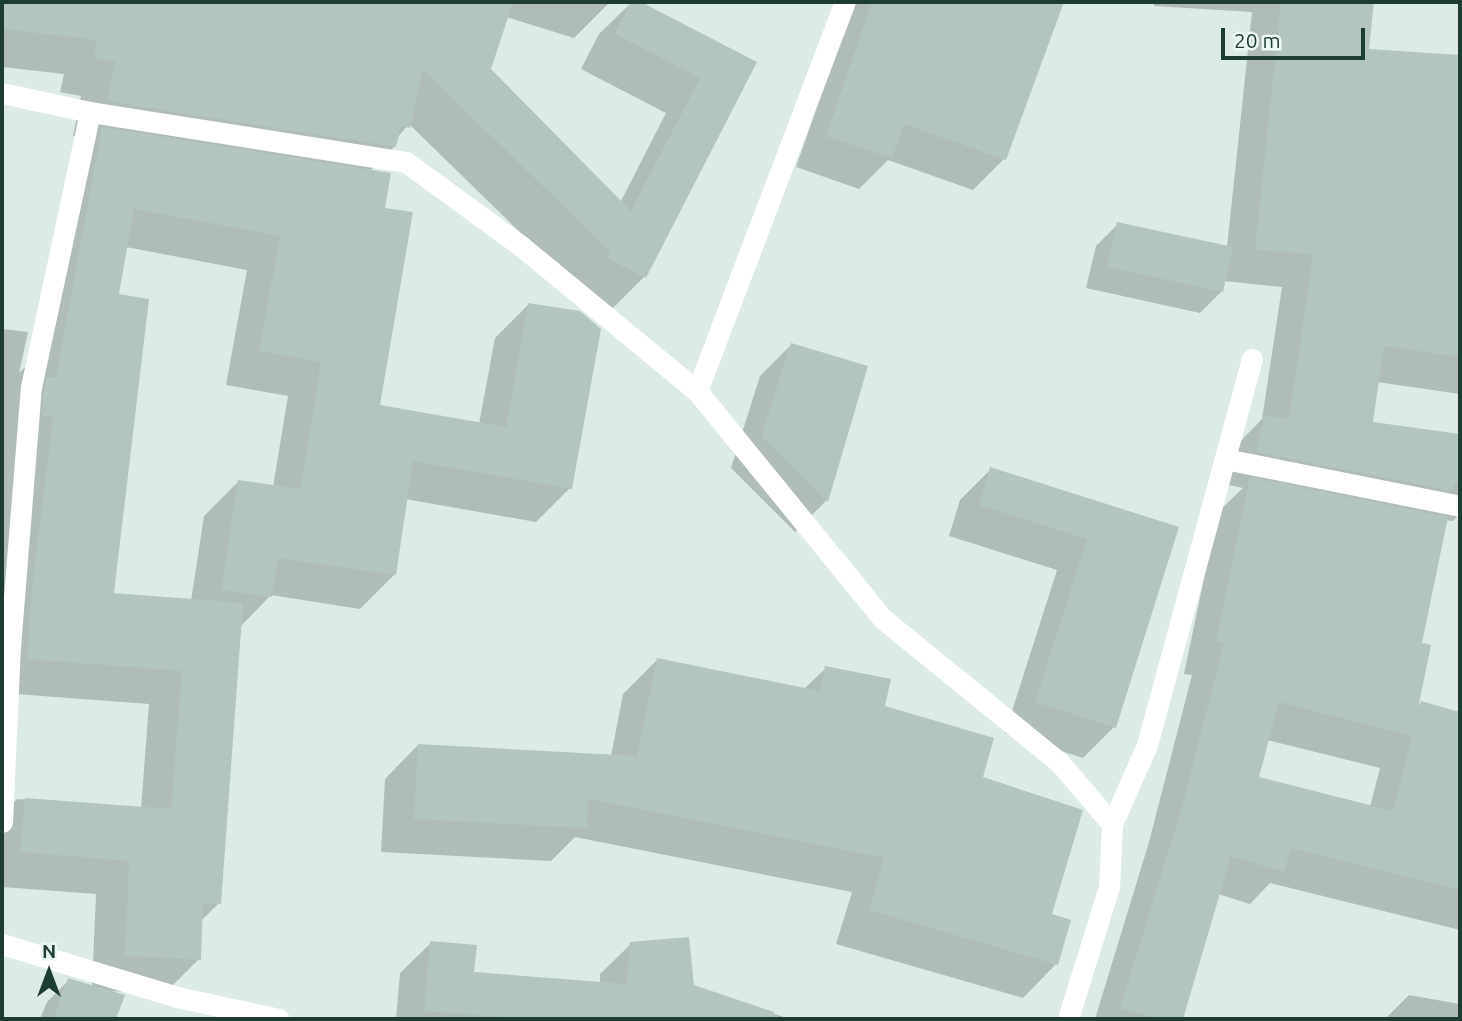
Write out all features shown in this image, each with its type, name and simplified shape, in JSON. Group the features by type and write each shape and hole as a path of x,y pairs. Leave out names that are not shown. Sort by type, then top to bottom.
{"street":[{"path":"697,391 845,2"},
{"path":"2,93 90,112 406,162 521,246 697,391 883,619 1060,763 1112,824"},
{"path":"2,822 10,647 32,387 90,112"},
{"path":"1068,1019 1109,887 1112,824 1147,745 1252,359"},
{"path":"1224,459 1460,506"},
{"path":"2,944 177,997 279,1019"}],"building":[{"path":"2,2 513,2 491,69 631,211 700,78 615,34 631,2 641,2 757,62 646,278 607,258 610,251 423,70 410,128 401,126 396,147 107,101 115,62 94,58 97,40 2,29"},
{"path":"872,2 1064,2 1006,160 904,124 892,158 826,136"},
{"path":"1281,2 1374,2 1369,49 1460,55 1460,357 1384,346 1373,422 1460,434 1460,485 1454,484 1453,491 1256,452 1264,415 1289,419 1313,255 1255,249"},
{"path":"102,127 391,173 385,208 413,212 380,405 506,427 528,303 580,311 601,329 572,489 413,461 396,575 278,558 272,597 221,590 238,480 300,489 321,362 259,351 280,236 134,209 119,294 149,299 114,593 243,603 221,904 203,903 201,960 125,956 129,861 20,852 25,798 171,809 182,671 27,659 32,587 53,417 42,416 44,389 47,377 56,377"},
{"path":"1117,222 1233,247 1223,292 1107,267"},
{"path":"791,343 868,366 828,502 761,436"},
{"path":"990,467 1179,527 1116,728 1035,702 1087,539 979,505"},
{"path":"1250,477 1448,517 1422,643 1431,645 1416,719 1421,701 1460,712 1460,890 1291,848 1284,872 1231,856 1183,1019 1160,1019 1120,1008 1182,807 1224,643 1216,641","holes":["1279,702 1412,736 1393,811 1259,777"]},
{"path":"657,658 820,691 825,666 891,679 885,706 994,738 983,777 1083,810 1052,914 1071,920 1058,965 869,910 884,858 588,799 587,828 414,819 418,744 637,756"},
{"path":"689,937 694,985 774,1012 773,1019 529,1019 424,1011 430,941 477,945 474,972 627,984 630,942"},
{"path":"68,978 125,995 116,1019 53,1019"}]}
